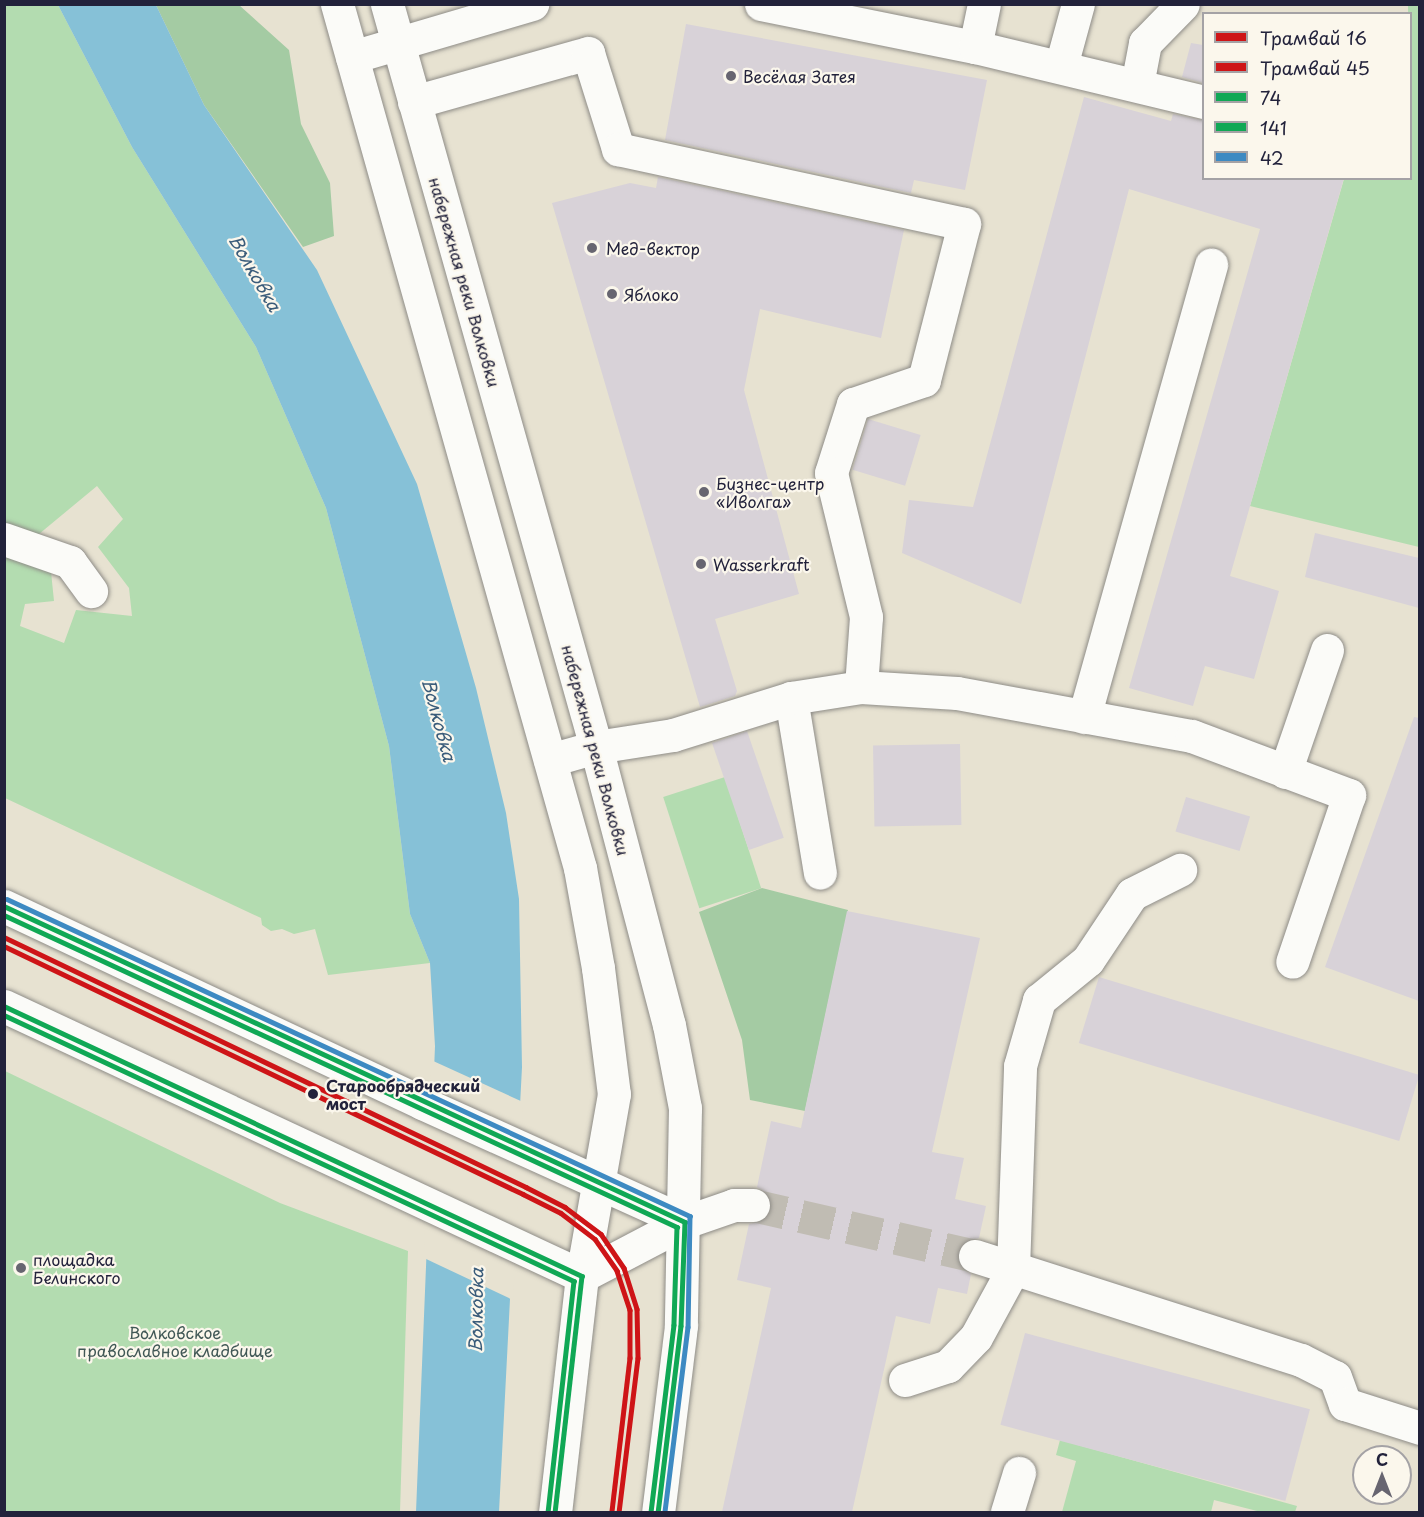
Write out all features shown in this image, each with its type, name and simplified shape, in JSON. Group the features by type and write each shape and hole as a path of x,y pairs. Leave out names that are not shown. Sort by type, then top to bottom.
{"street":[{"path":"337,4 550,760 590,914 614,1094 582,1276 555,1512"},
{"name":"набережная реки Волковки","path":"387,4 596,747 669,1026 685,1108 685,1222 681,1326 658,1512"},
{"path":"352,57 532,4"},
{"path":"761,4 975,46 1202,102"},
{"path":"975,46 984,4"},
{"path":"1061,66 1078,4"},
{"path":"1137,85 1145,44 1183,4"},
{"path":"414,102 588,53 618,149 964,224 924,381 853,404 831,473 866,617 861,687"},
{"path":"1084,717 1211,265"},
{"path":"4,539 70,562 91,591"},
{"path":"1285,772 1327,650"},
{"path":"550,760 596,747 673,735 791,698 861,687 957,693 1191,736 1349,795 1292,962"},
{"path":"791,698 820,873"},
{"path":"905,1380 948,1366 976,1336 1013,1269 1020,1066 1040,999 1088,960 1132,894 1180,870"},
{"path":"4,906 422,1103 685,1222"},
{"path":"4,1006 582,1276"},
{"path":"582,1276 685,1222 734,1205 753,1205"},
{"path":"975,1256 1301,1360 1335,1377 1346,1404 1419,1428"},
{"path":"1007,1512 1019,1473"}],"green space":[{"path":"5,5 58,5 132,147 256,347 326,508 389,746 410,914 430,963 328,975 315,929 294,934 282,929 271,931 262,925 261,918 5,798 5,553 50,562 54,601 25,604 20,626 64,643 76,610 132,616 129,588 98,547 123,519 97,486 33,539 5,528"},
{"path":"156,5 239,5 289,50 301,124 330,183 334,236 303,247 204,105"},
{"path":"1408,5 1420,5 1419,547 1250,506 1344,180 1412,180 1412,12 1408,12"},
{"path":"725,777 761,888 699,908 663,797"},
{"path":"762,888 848,910 805,1111 750,1100 742,1040 699,912"},
{"name":"Волковское православное кладбище","path":"5,1071 280,1203 408,1251 400,1512 5,1512"},
{"path":"1060,1440 1297,1506 1295,1512 1261,1512 1214,1500 1211,1512 1062,1512 1076,1461 1056,1455"}],"water":[{"name":"Волковка","path":"58,5 156,5 204,105 317,270 417,484 476,688 506,813 519,899 522,1067 499,1512 416,1512 435,1046 430,963 410,914 389,746 326,508 256,347 132,147"}],"pier":[{"name":"Старообрядческий мост","path":"431,1060 523,1102 513,1300 424,1258"}],"building":[{"path":"686,24 987,80 965,190 914,180 911,193 665,140"},
{"path":"1191,43 1202,45 1202,83 1182,77"},
{"path":"1084,97 1171,121 1173,114 1202,120 1202,180 1343,180 1230,576 1279,591 1254,679 1205,666 1193,706 1129,688 1260,229 1129,189 1021,604 902,553 909,500 973,507"},
{"name":"Бизнес-центр «Иволга»","path":"658,177 904,230 881,338 760,309 744,390 799,594 715,619 737,691 735,696 700,707 552,203 630,183 656,188"},
{"path":"868,419 921,435 905,486 853,470"},
{"path":"1315,533 1419,558 1419,608 1305,577"},
{"path":"1414,717 1419,718 1419,1001 1325,967"},
{"path":"747,731 784,838 749,850 712,743"},
{"path":"960,744 961,825 874,827 873,746"},
{"path":"1186,797 1250,817 1240,851 1175,831"},
{"path":"847,911 980,938 932,1152 964,1158 955,1199 986,1206 979,1238 963,1242 957,1251 961,1268 971,1274 967,1294 938,1288 930,1324 896,1316 852,1512 722,1512 771,1288 737,1280 749,1224 763,1221 772,1206 769,1195 757,1187 771,1121 801,1128"},
{"path":"1099,977 1419,1075 1399,1141 1079,1043"},
{"path":"1025,1333 1310,1409 1285,1501 1000,1425"}],"tunnel":[{"path":"753,1205 975,1256"}],"tram line":[{"name":"16","path":"4,937 526,1187 565,1207 601,1234 624,1268 637,1309 638,1358 619,1512"},
{"name":"45","path":"4,946 523,1194 561,1213 595,1239 617,1271 630,1310 630,1358 612,1511"}],"transit line":[{"name":"42","path":"7,899 690,1216 688,1327 665,1512"},
{"name":"74","path":"4,906 685,1222 681,1326 658,1512"},
{"name":"141","path":"4,915 677,1227 674,1325 651,1511"},
{"name":"74","path":"4,1006 582,1276 555,1512"},
{"name":"141","path":"4,1015 574,1281 548,1511"}],"place":[{"name":"Весёлая Затея","path":"731,76"},
{"name":"Мед-вектор","path":"592,248"},
{"name":"Яблоко","path":"612,294"},
{"name":"Бизнес-центр «Иволга»","path":"704,492"},
{"name":"Wasserkraft","path":"701,564"},
{"name":"Старообрядческий мост","path":"313,1094"},
{"name":"площадка Белинского","path":"21,1268"}]}
